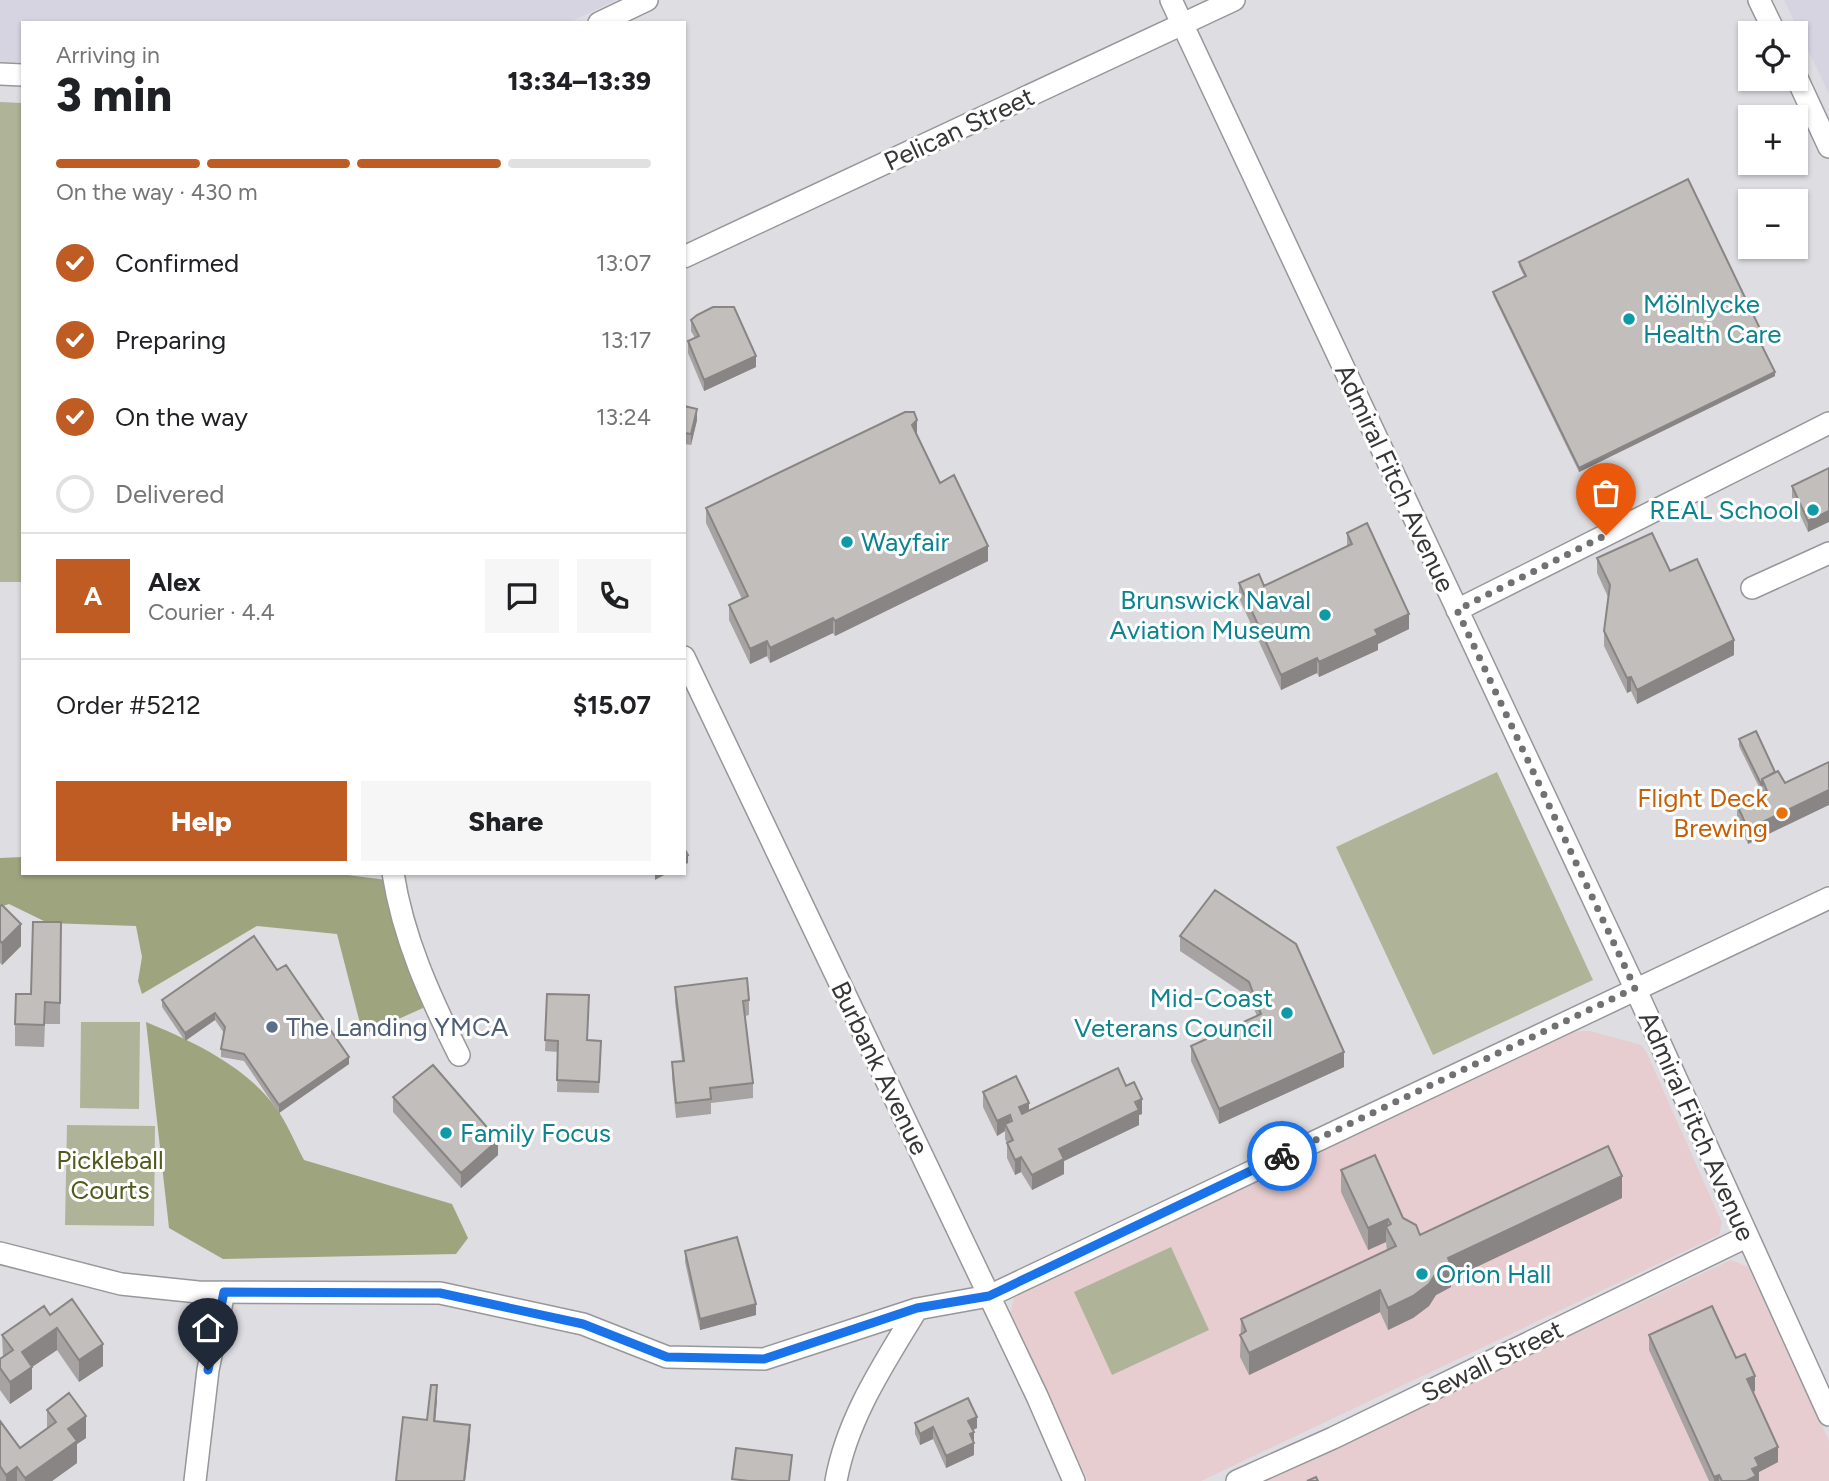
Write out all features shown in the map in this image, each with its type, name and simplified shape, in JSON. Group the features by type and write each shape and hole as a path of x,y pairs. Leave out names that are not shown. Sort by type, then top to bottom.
{"street":[{"path":"604,21 646,0"},
{"name":"Admiral Fitch Avenue","path":"1171,0 1635,988 1829,1415"},
{"name":"Pelican Street","path":"686,256 1234,0"},
{"path":"1759,0 1769,21"},
{"path":"0,74 21,75"},
{"path":"1803,91 1829,147"},
{"path":"1457,610 1829,423"},
{"path":"1752,589 1829,552"},
{"name":"Burbank Avenue","path":"686,661 989,1296 1074,1481"},
{"path":"393,875 403,919 427,990 459,1055"},
{"path":"0,1252 121,1284 224,1292 440,1293 583,1324 667,1357 764,1359 917,1308 989,1296 1829,898"},
{"name":"Sewall Street","path":"1237,1481 1345,1432 1746,1237"},
{"path":"195,1481 208,1370 224,1292"},
{"path":"836,1481 839,1464 871,1384 917,1308"}],"shaded area":[{"path":"0,0 616,0 572,21 21,21 21,62 0,62"},
{"path":"1784,0 1829,0 1829,94 1808,50 1808,21 1794,21"},
{"path":"1576,1031 1590,1031 1641,1045 1646,1051 1722,1223 1719,1235 1201,1481 1088,1481 1010,1315 1014,1298"},
{"path":"1731,1260 1748,1267 1829,1441 1829,1481 1264,1481"}],"green space":[{"path":"0,102 21,103 21,582 0,582"},
{"path":"1497,772 1593,980 1433,1055 1336,847"},
{"path":"21,857 21,875 347,875 387,880 423,1008 363,1035 337,934 257,926 142,994 138,981 142,957 136,926 48,923 9,904 0,907 0,858"},
{"path":"81,1022 140,1022 139,1109 80,1108"},
{"path":"146,1022 217,1056 264,1093 280,1114 304,1160 452,1204 468,1238 456,1254 223,1259 169,1228"},
{"name":"Pickleball Courts","path":"67,1125 155,1126 154,1226 65,1225"},
{"path":"1171,1247 1209,1330 1112,1375 1074,1292"}],"building":[{"name":"Mölnlycke Health Care","path":"1688,179 1765,339 1760,342 1775,372 1579,468 1493,292 1526,276 1519,262"},
{"path":"713,307 734,307 756,356 704,380 688,341 699,336 691,320"},
{"path":"686,406 697,409 691,434 686,433"},
{"name":"Wayfair","path":"905,412 914,412 917,420 912,425 940,483 954,475 988,546 835,621 833,618 770,648 767,641 750,649 729,605 748,596 706,508"},
{"name":"REAL School","path":"1829,468 1829,511 1808,521 1792,486"},
{"name":"Brunswick Naval Aviation Museum","path":"1367,523 1409,614 1375,630 1378,635 1319,662 1317,658 1281,675 1239,583 1259,574 1264,586 1352,544 1347,533"},
{"path":"1652,533 1670,571 1697,559 1734,640 1637,690 1631,677 1627,678 1604,631 1610,585 1597,558"},
{"path":"1756,731 1775,772 1762,779 1762,786 1739,739"},
{"path":"1829,762 1829,790 1748,829 1737,805 1767,791 1762,779 1778,771 1785,783"},
{"name":"Mid-Coast Veterans Council","path":"1215,890 1296,944 1344,1052 1219,1109 1191,1046 1261,1014 1249,982 1180,936"},
{"path":"0,906 21,924 2,943"},
{"path":"33,922 61,922 60,1003 45,1002 44,1025 15,1024 16,994 31,994"},
{"name":"The Landing YMCA","path":"254,936 277,970 286,965 349,1057 279,1105 244,1054 221,1049 225,1027 215,1013 185,1033 162,1000"},
{"path":"747,978 749,1000 743,1001 753,1083 710,1088 711,1099 676,1103 672,1062 684,1061 675,987"},
{"path":"547,994 589,995 587,1040 601,1041 599,1082 557,1080 558,1041 545,1040"},
{"name":"Family Focus","path":"433,1065 498,1140 461,1173 393,1097"},
{"path":"1118,1068 1126,1086 1134,1082 1142,1099 1135,1102 1139,1110 1059,1149 1064,1159 1032,1175 1021,1157 1015,1160 1007,1143 1013,1140 1005,1124 1012,1121 1010,1115 997,1121 983,1092 1016,1076 1029,1103 1019,1107 1022,1114"},
{"path":"1608,1146 1622,1176 1448,1258 1451,1265 1436,1273 1429,1284 1413,1296 1388,1308 1380,1290 1249,1353 1240,1335 1246,1331 1241,1319 1396,1246 1386,1227 1391,1224 1388,1219 1368,1228 1341,1170 1375,1155 1403,1218 1416,1225 1420,1235"},
{"path":"737,1237 756,1304 700,1319 685,1251"},
{"path":"72,1299 103,1344 79,1360 57,1328 22,1352 32,1367 10,1382 0,1368 0,1359 13,1350 2,1335 44,1306 50,1315"},
{"path":"1712,1306 1736,1358 1745,1354 1755,1376 1747,1379 1778,1447 1755,1458 1759,1466 1752,1469 1756,1476 1746,1481 1722,1481 1719,1475 1714,1477 1649,1335"},
{"path":"431,1385 437,1385 434,1421 470,1425 464,1481 396,1481 403,1417 427,1420"},
{"path":"69,1393 86,1416 68,1429 77,1441 25,1478 17,1467 6,1475 0,1466 0,1421 20,1448 56,1422 47,1410"},
{"path":"968,1398 977,1417 968,1421 974,1432 970,1434 974,1443 946,1456 933,1427 920,1434 915,1423"},
{"path":"736,1448 792,1455 789,1481 732,1479"}],"way so far":[{"path":"1282,1156 1635,988 1457,610 1606,535"}],"place":[{"name":"Mölnlycke Health Care","path":"1629,319"},
{"name":"REAL School","path":"1813,510"},
{"name":"Wayfair","path":"847,542"},
{"name":"Brunswick Naval Aviation Museum","path":"1325,615"},
{"name":"Flight Deck Brewing","path":"1782,813"},
{"name":"Mid-Coast Veterans Council","path":"1287,1013"},
{"name":"The Landing YMCA","path":"272,1027"},
{"name":"Family Focus","path":"446,1133"},
{"name":"Orion Hall","path":"1422,1274"}],"route":[{"path":"208,1370 224,1292 440,1293 583,1324 667,1357 764,1359 917,1308 989,1296 1282,1156"}]}
